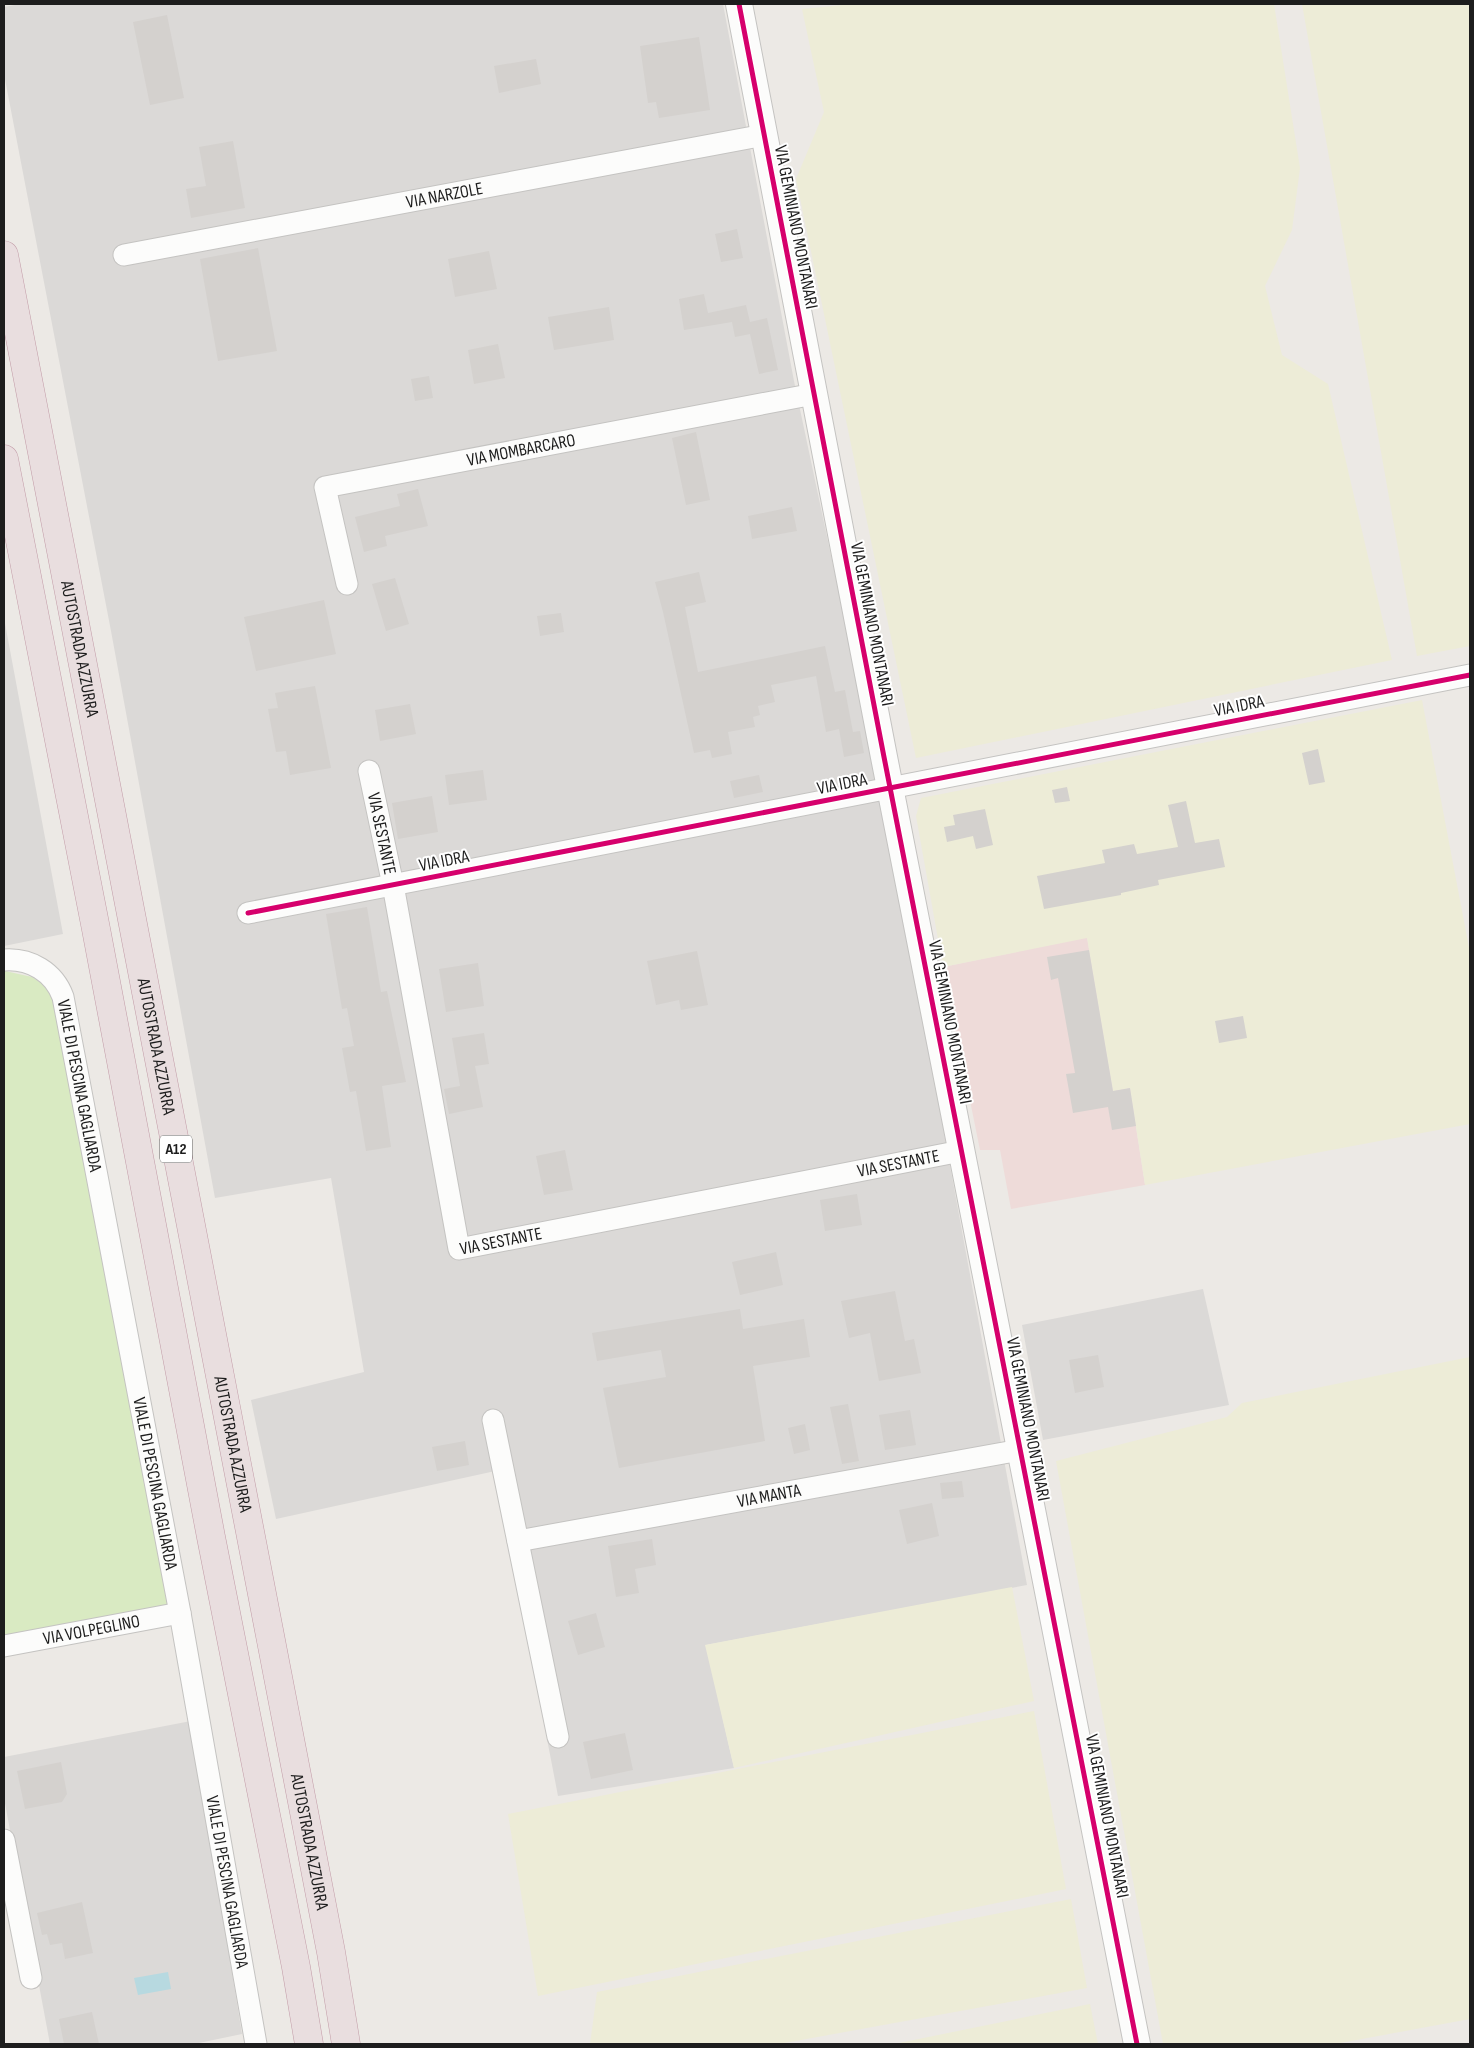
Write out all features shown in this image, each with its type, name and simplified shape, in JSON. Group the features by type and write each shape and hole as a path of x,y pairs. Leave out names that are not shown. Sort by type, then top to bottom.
{"highway":[{"name":"AUTOSTRADA AZZURRA","path":"4,255 331,1952 346,2044"},
{"name":"A12","path":"4,459 96,929 213,1547 296,1967 309,2044"}],"street":[{"name":"VIA GEMINIANO MONTANARI","path":"739,4 961,1151 1137,2044"},
{"name":"VIA NARZOLE","path":"124,255 764,134"},
{"name":"VIA MOMBARCARO","path":"346,584 325,487 814,394"},
{"name":"VIA IDRA","path":"248,913 1470,674"},
{"name":"VIA SESTANTE","path":"369,771 393,885 459,1248 961,1151"},
{"name":"VIALE DI PESCINA GAGLIARDA","path":"4,960 25,962 45,971 54,981 63,997 180,1612 256,2044"},
{"path":"493,1420 558,1737"},
{"name":"VIA MANTA","path":"518,1541 1020,1450"},
{"name":"VIA VOLPEGLINO","path":"4,1646 180,1612"},
{"path":"4,1840 7,1869 31,1978"}],"shaded area":[{"path":"20,4 723,4 794,381 883,801 1027,1585 706,1645 734,1768 558,1796 547,1739 563,1737 509,1468 276,1519 251,1400 364,1372 331,1178 215,1198 111,631 4,74 4,7"},
{"path":"4,618 63,934 4,946"},
{"path":"1087,937 1113,1091 1130,1088 1145,1185 1011,1209 1000,1150 980,1150 943,967"},
{"path":"1203,1289 1229,1405 1043,1440 1022,1325"},
{"path":"191,1721 242,2034 194,2044 50,2044 4,1798 4,1757"}],"green space":[{"path":"852,4 1274,4 1300,168 1292,230 1265,286 1282,355 1328,384 1392,660 916,758 796,179 824,112 802,9"},
{"path":"1302,4 1470,4 1470,646 1417,656"},
{"path":"1422,700 1470,953 1470,1124 1145,1185 1130,1088 1113,1091 1087,938 943,967 916,816 921,798"},
{"path":"5,971 32,977 51,990 168,1605 4,1636"},
{"path":"1470,1357 1470,2019 1335,2044 1163,2044 1056,1461 1227,1417 1242,1403"},
{"path":"1012,1587 1034,1701 734,1768 705,1645"},
{"path":"1034,1711 1066,1889 538,1996 508,1814"},
{"path":"1071,1899 1087,1988 779,2044 590,2044 597,1992"},
{"path":"1090,2004 1098,2044 894,2044"}],"water":[{"path":"168,1972 171,1989 138,1995 134,1978"}],"building":[{"path":"167,15 184,98 150,105 133,22"},
{"path":"699,37 710,110 659,118 656,102 648,103 640,46"},
{"path":"536,59 541,84 499,93 494,66"},
{"path":"233,141 245,208 191,218 186,189 206,186 199,147"},
{"path":"737,229 743,258 721,262 715,234"},
{"path":"258,248 277,351 218,361 200,259"},
{"path":"489,251 497,289 455,297 448,259"},
{"path":"704,294 708,313 746,305 750,322 767,318 778,370 759,374 750,334 735,337 732,322 684,330 679,299"},
{"path":"609,307 614,340 554,350 548,317"},
{"path":"498,344 505,378 474,384 468,350"},
{"path":"429,376 433,398 415,401 411,379"},
{"path":"696,432 710,500 686,505 672,438"},
{"path":"418,489 428,526 385,536 387,546 364,552 355,517 400,506 397,494"},
{"path":"792,507 797,531 752,539 748,516"},
{"path":"699,572 706,602 685,607 698,672 825,646 835,692 845,690 853,732 860,731 864,753 844,757 839,729 826,732 816,676 771,685 775,702 758,706 760,715 753,717 755,727 728,732 732,754 712,758 710,750 694,753 655,582"},
{"path":"395,578 409,624 386,631 372,584"},
{"path":"324,600 336,654 256,671 244,617"},
{"path":"561,613 564,632 540,636 537,616"},
{"path":"315,686 331,768 290,775 286,751 276,752 268,709 278,708 275,693"},
{"path":"410,704 416,734 380,741 375,710"},
{"path":"1318,749 1325,782 1309,785 1302,753"},
{"path":"483,770 487,800 449,805 445,775"},
{"path":"759,775 763,792 734,798 730,781"},
{"path":"1067,787 1070,801 1055,803 1052,790"},
{"path":"432,796 438,832 398,839 392,803"},
{"path":"1186,801 1195,843 1219,839 1225,867 1158,880 1159,885 1121,893 1121,895 1044,909 1037,876 1105,863 1102,850 1134,844 1137,854 1178,847 1168,805"},
{"path":"985,809 993,845 976,849 973,836 947,842 944,827 955,825 953,815"},
{"path":"367,907 381,992 387,991 406,1082 382,1086 391,1147 366,1151 356,1091 350,1092 342,1048 354,1046 347,1008 342,1009 326,914"},
{"path":"1089,950 1113,1091 1130,1088 1136,1126 1112,1130 1108,1107 1073,1113 1066,1074 1075,1073 1058,978 1051,980 1047,957"},
{"path":"697,951 708,1005 681,1010 679,1000 656,1005 647,961"},
{"path":"478,963 484,1006 446,1012 439,969"},
{"path":"1243,1016 1247,1038 1219,1043 1215,1021"},
{"path":"484,1033 489,1064 475,1066 483,1107 449,1114 444,1089 460,1086 452,1038"},
{"path":"565,1150 573,1190 544,1195 536,1156"},
{"path":"857,1194 862,1225 825,1231 820,1200"},
{"path":"776,1252 783,1285 740,1295 732,1262"},
{"path":"895,1291 905,1341 914,1339 921,1373 879,1381 870,1333 849,1338 841,1301"},
{"path":"740,1309 743,1329 804,1319 810,1357 753,1366 765,1441 619,1468 603,1388 666,1377 661,1350 597,1361 592,1333"},
{"path":"1098,1355 1104,1387 1075,1393 1069,1360"},
{"path":"848,1404 859,1461 842,1464 830,1407"},
{"path":"910,1410 916,1445 885,1450 879,1415"},
{"path":"805,1424 810,1450 794,1454 788,1428"},
{"path":"465,1441 469,1465 437,1471 432,1447"},
{"path":"962,1481 964,1497 942,1499 940,1483"},
{"path":"932,1503 939,1536 907,1544 899,1510"},
{"path":"652,1539 656,1565 635,1569 639,1593 616,1597 608,1546"},
{"path":"596,1613 605,1647 578,1655 568,1621"},
{"path":"625,1733 633,1770 591,1779 583,1742"},
{"path":"61,1762 67,1794 62,1802 25,1809 17,1771"},
{"path":"82,1902 93,1953 65,1959 62,1943 50,1945 47,1934 42,1935 37,1913"},
{"path":"92,2012 99,2044 64,2044 59,2019"}],"cycle path":[{"path":"739,4 884,757 1137,2044"},
{"path":"248,913 1470,675"}]}
